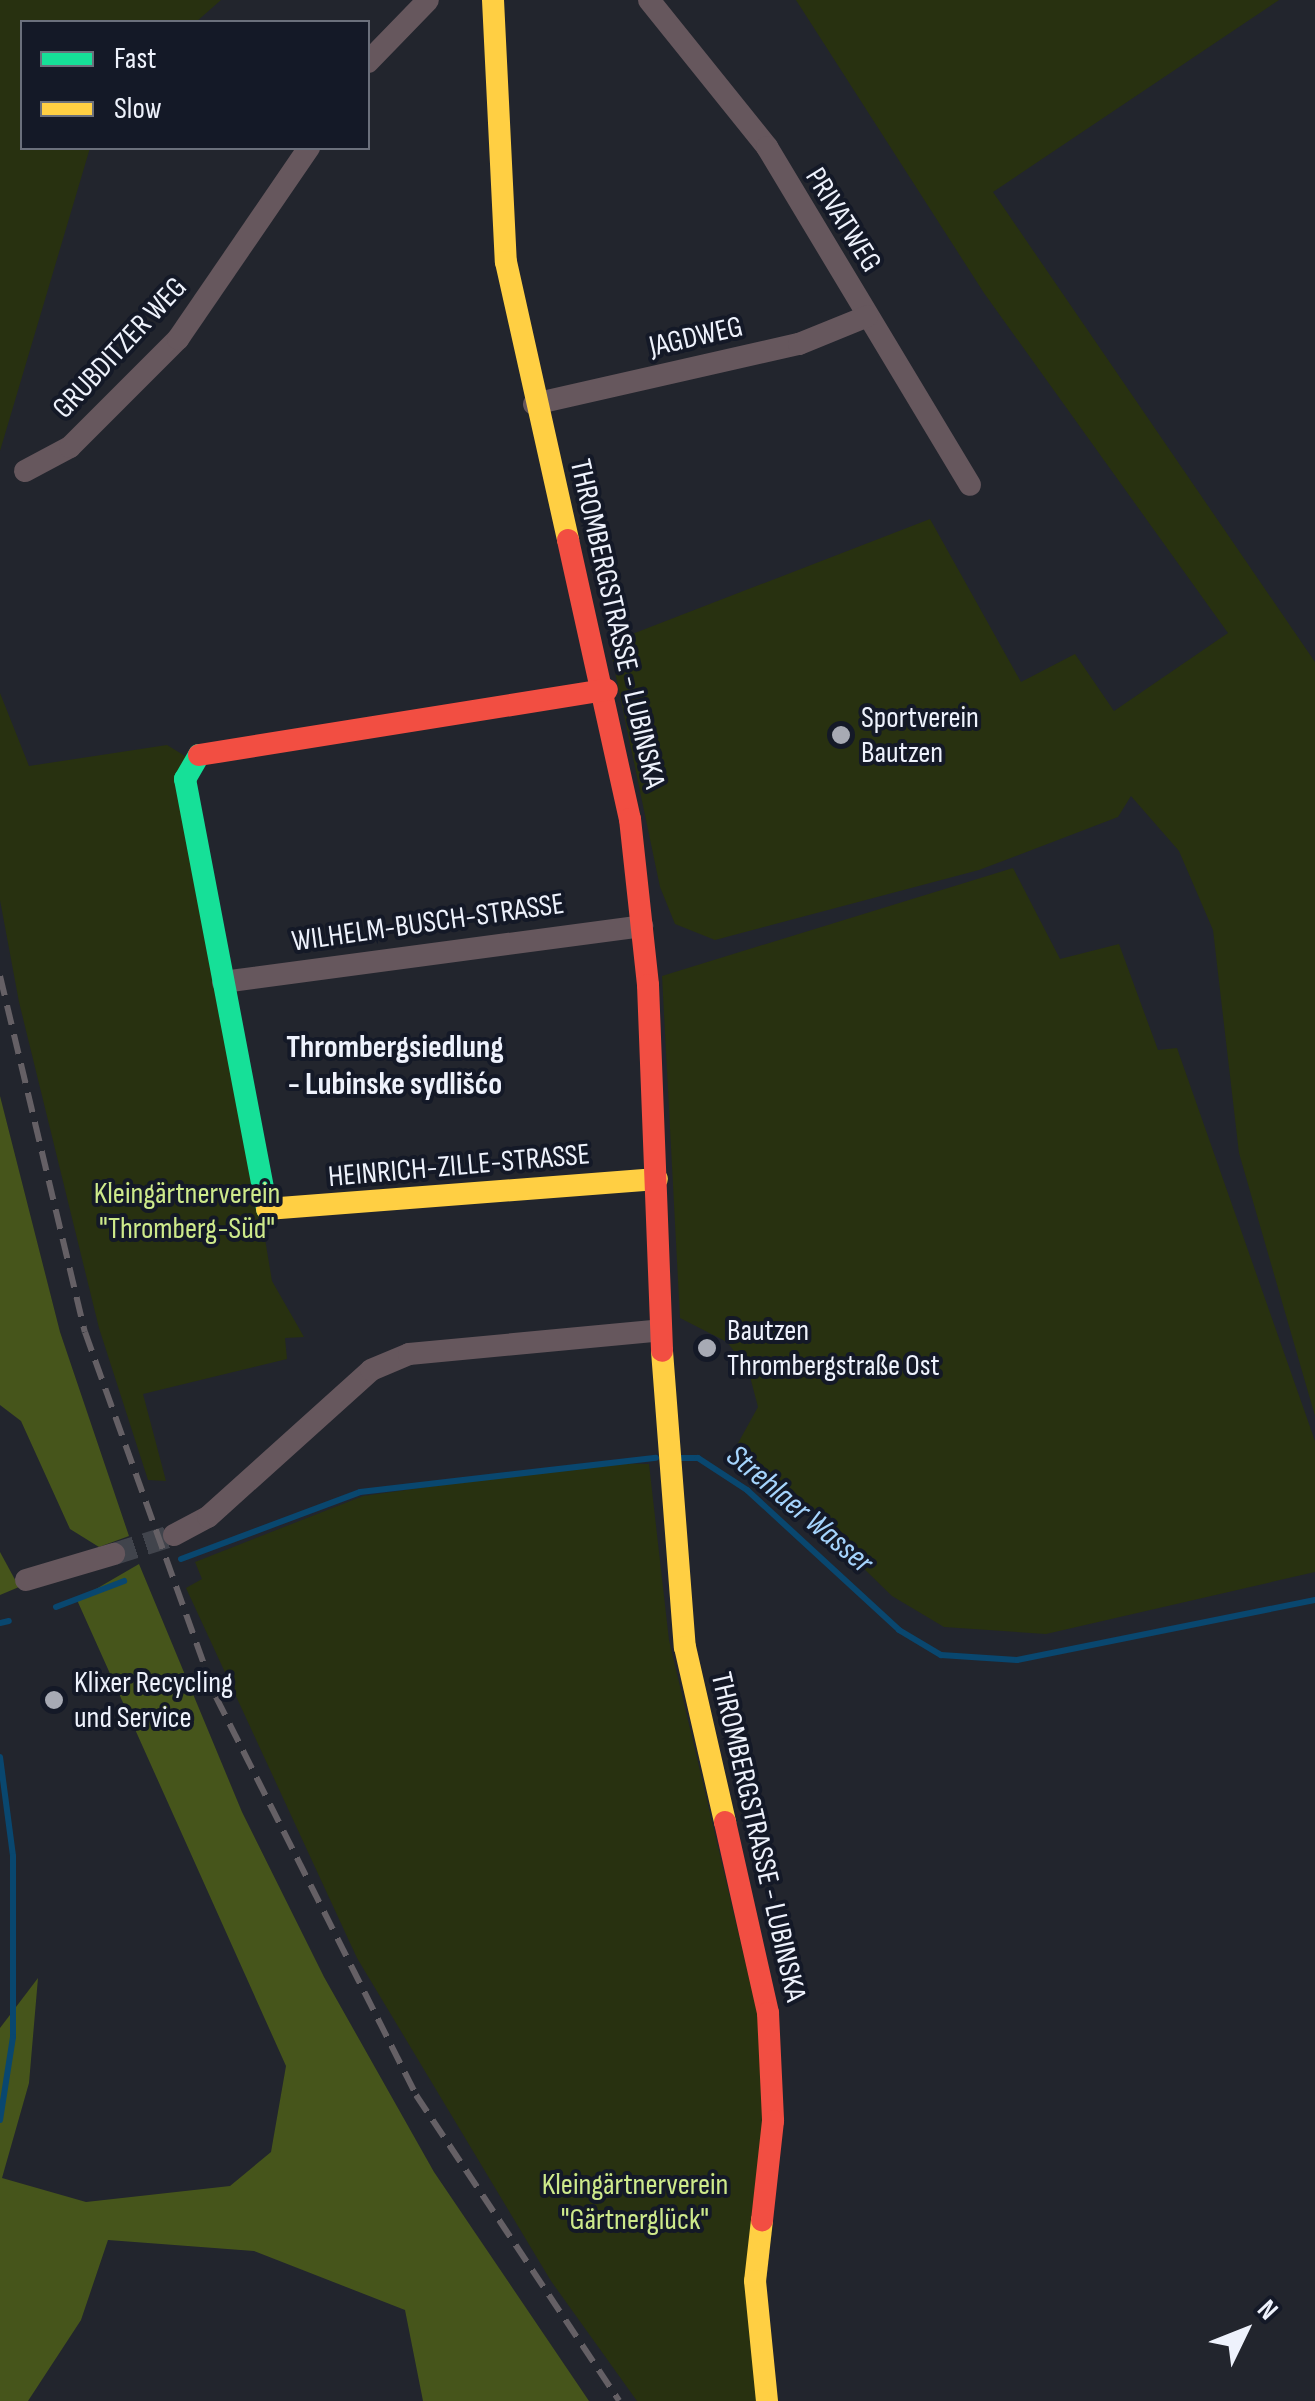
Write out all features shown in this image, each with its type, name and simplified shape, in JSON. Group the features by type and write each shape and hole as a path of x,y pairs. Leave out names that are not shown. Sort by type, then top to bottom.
{"street":[{"path":"370,60 428,0"},
{"name":"THROMBERGSTRASSE - LUBINSKA","path":"494,0 506,262 534,404 607,690 642,926 657,1178 667,1455 685,1646 768,2013 773,2121 756,2281 768,2401"},
{"name":"PRIVATWEG","path":"648,0 739,106 970,484"},
{"name":"GRUBDITZER WEG","path":"25,471 70,447 178,339 308,150"},
{"name":"JAGDWEG","path":"534,404 799,344 868,316"},
{"path":"222,982 185,779 192,758 607,690"},
{"name":"WILHELM-BUSCH-STRASSE","path":"222,982 642,926"},
{"name":"HEINRICH-ZILLE-STRASSE","path":"222,982 266,1211 657,1178"},
{"path":"174,1535 208,1517 371,1370 409,1354 662,1330"},
{"path":"26,1580 114,1554"}],"green space":[{"path":"0,0 221,0 198,20 20,20 20,150 89,150 0,451"},
{"path":"796,0 1279,0 993,192 1315,662 1315,1416 1239,1153 1213,930 1179,851 1131,796 1118,817 979,870 715,940 675,924 660,887 609,643 930,519 1021,682 1075,654 1114,711 1228,633 984,293"},
{"name":"Kleingärtnerverein \"Thromberg-Süd\"","path":"0,693 29,766 167,745 185,756 272,1281 304,1337 285,1338 287,1359 143,1394 166,1481 148,1480 99,1328 19,1002 0,900"},
{"path":"1013,868 1060,959 1119,944 1158,1050 1177,1048 1315,1441 1315,1572 1046,1634 944,1627 892,1596 737,1445 758,1407 748,1369 727,1342 680,1318 662,976"},
{"path":"0,1096 60,1332 129,1536 99,1547 70,1529 21,1421 0,1405"},
{"name":"Kleingärtnerverein \"Gärtnerglück\"","path":"601,1463 649,1464 669,1640 765,2045 757,2401 637,2401 551,2281 357,1958 186,1588 202,1579 195,1562 363,1496"},
{"path":"0,1552 19,1587 0,1595"},
{"path":"139,1564 242,1812 324,1977 434,2172 589,2401 423,2401 405,2310 254,2251 108,2240 81,2320 28,2401 0,2401 0,2028 38,1978 29,2083 2,2178 86,2202 230,2186 271,2152 286,2066 77,1600"}],"waterway":[{"name":"Strehlaer Wasser","path":"181,1559 360,1492 656,1458"},
{"name":"Strehlaer Wasser","path":"679,1458 698,1458 747,1490 899,1630 941,1655 1017,1660 1315,1600"},
{"path":"56,1607 124,1581"},
{"path":"0,1623 9,1621"},
{"path":"0,1757 13,1856 13,2037 0,2120"}],"tunnel":[{"path":"114,1554 174,1535"}],"railway":[{"path":"0,976 85,1332 216,1697 416,2095 619,2401"}],"traffic: fast":[{"path":"199,755 185,779 267,1209"}],"traffic: slow":[{"path":"493,0 506,262 568,540"},
{"path":"267,1209 657,1179"},
{"path":"662,1351 685,1647 725,1822"},
{"path":"762,2220 755,2281 767,2401"}],"traffic: jam":[{"path":"568,540 630,819 648,985 662,1351"},
{"path":"199,755 607,690"},
{"path":"725,1822 768,2013 773,2121 762,2220"}],"place":[{"name":"Sportverein Bautzen","path":"841,735"},
{"name":"Bautzen Thrombergstraße Ost","path":"707,1348"},
{"name":"Klixer Recycling und Service","path":"54,1700"}],"district":[{"name":"Thrombergsiedlung - Lubinske sydlišćo","path":"395,1068"}]}
